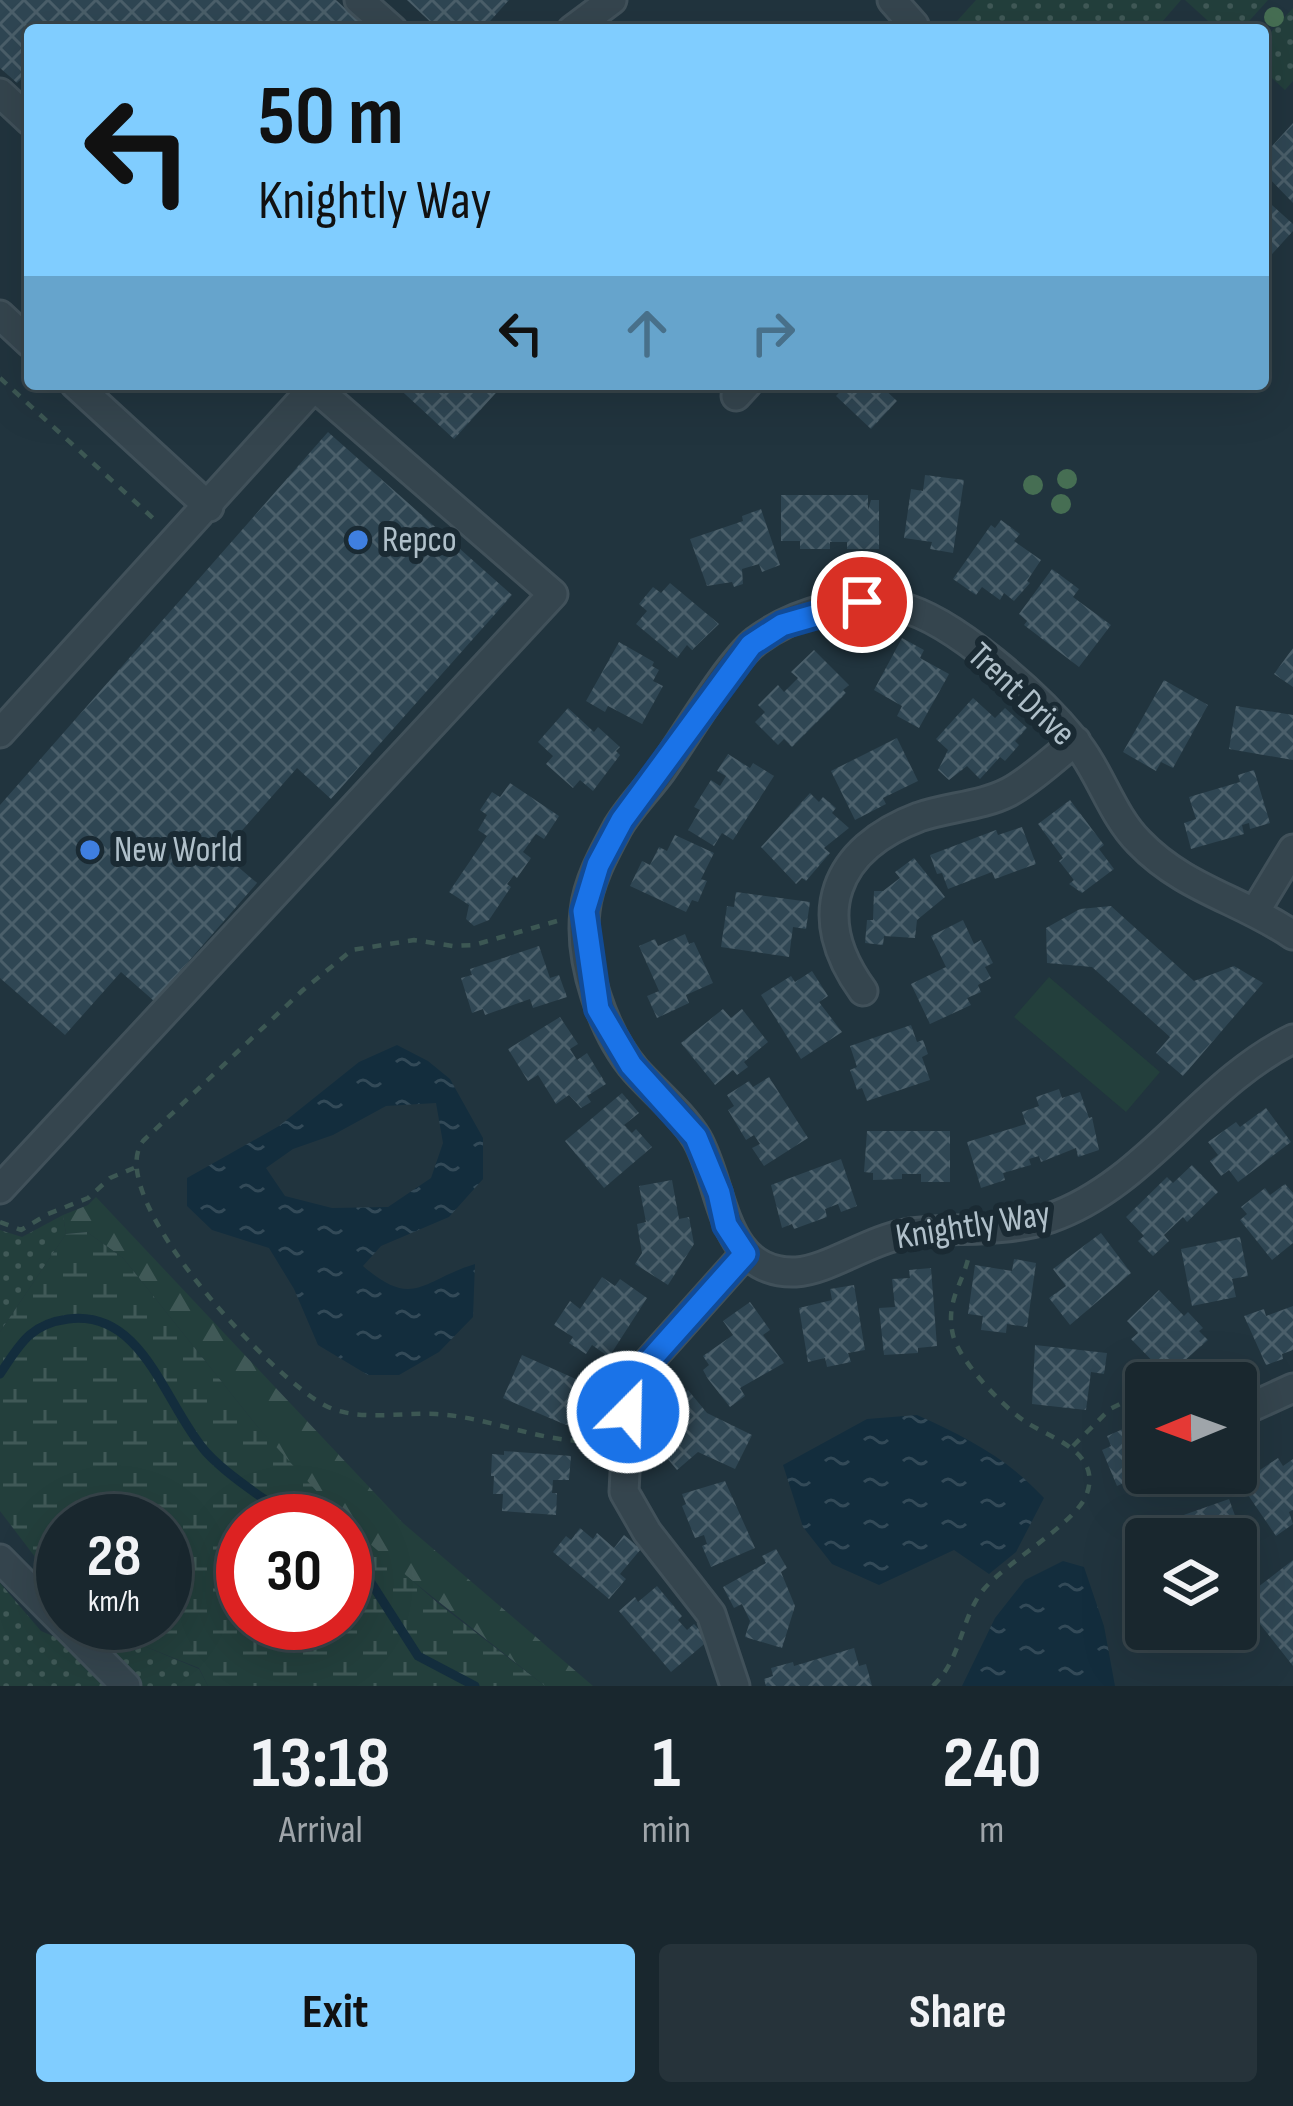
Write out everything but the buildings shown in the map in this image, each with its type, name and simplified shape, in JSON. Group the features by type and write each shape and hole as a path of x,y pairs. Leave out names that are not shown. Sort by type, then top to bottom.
{"street":[{"path":"359,0 386,24"},
{"path":"580,24 612,0"},
{"path":"892,0 913,24"},
{"path":"0,93 24,116"},
{"path":"0,315 24,335"},
{"path":"81,390 208,507"},
{"path":"0,733 310,390"},
{"path":"0,1189 553,594 318,390"},
{"name":"Trent Drive","path":"745,1254 726,1225 719,1193 696,1137 631,1065 598,1009 584,911 598,865 622,820 751,645 782,625 862,602 901,607 941,622 992,662 1076,741 1135,839 1180,879 1256,910 1293,935"},
{"path":"863,991 844,964 834,928 837,889 852,857 918,818 1007,793 1076,741"},
{"path":"1256,910 1293,849"},
{"name":"Knightly Way","path":"745,1254 774,1270 803,1271 888,1238 1031,1223 1073,1208 1109,1186 1223,1085 1293,1040"},
{"path":"735,1686 711,1614 647,1532 624,1492 632,1390 643,1368 745,1254"},
{"path":"1257,1404 1293,1388"},
{"path":"0,1559 126,1686"}],"path":[{"path":"0,378 178,541"},
{"path":"584,911 474,945 414,940 352,950 142,1141 134,1168 154,1221 179,1257 267,1364 326,1406 350,1413 484,1420 563,1442 626,1440"},
{"path":"0,1222 21,1230 88,1198 110,1178 134,1168"},
{"path":"933,1686 955,1658 979,1594 1084,1499 1089,1483 1072,1447 1018,1416 960,1352 952,1323 953,1298 968,1263 969,1231"},
{"path":"1072,1447 1110,1409 1125,1402"}],"green space":[{"path":"976,0 1181,0 1160,24 957,21"},
{"path":"1185,0 1268,0 1246,24 1211,24"},
{"path":"1293,8 1293,81 1285,90 1269,75 1269,34"},
{"path":"1049,977 1160,1072 1126,1112 1014,1017"},
{"path":"96,1197 403,1523 593,1686 545,1686 372,1549 372,1494 317,1494 123,1258 87,1232 66,1234 63,1215"},
{"path":"63,1215 66,1234 0,1332 0,1230 22,1237"},
{"path":"87,1232 123,1258 257,1426 319,1494 216,1494 216,1650 372,1650 372,1546 545,1686 208,1686 199,1668 154,1650 192,1650 192,1494 36,1494 36,1558 0,1511 0,1332 66,1234"},
{"path":"0,1583 36,1625 36,1650 76,1650 114,1686 0,1686"},
{"path":"99,1650 154,1650 199,1669 208,1686 136,1686"}],"water":[{"path":"397,1045 428,1061 450,1079 483,1138 483,1179 449,1217 381,1246 363,1266 380,1279 407,1289 475,1264 473,1317 439,1352 399,1375 368,1375 318,1345 294,1289 269,1248 212,1230 187,1206 187,1178 279,1126 359,1062","holes":["436,1103 443,1143 431,1178 388,1207 332,1208 285,1196 266,1168 293,1149 333,1135 386,1106"]},
{"path":"917,1415 985,1450 1044,1498 1016,1552 989,1574 954,1550 879,1585 832,1564 803,1527 783,1465 867,1419"},
{"path":"1063,1561 1084,1567 1104,1626 1115,1686 962,1686 995,1618 1025,1580"}],"waterway":[{"path":"0,1374 20,1345 44,1325 94,1320 116,1329 150,1364 206,1452 257,1494"},
{"path":"372,1584 418,1656 475,1686"}],"place":[{"name":"Repco","path":"358,540"},
{"name":"New World","path":"90,850"}],"route":[{"path":"628,1412 643,1368 745,1254 726,1225 719,1193 696,1137 631,1065 598,1009 584,911 598,865 622,820 751,645 782,625 862,602"}]}
